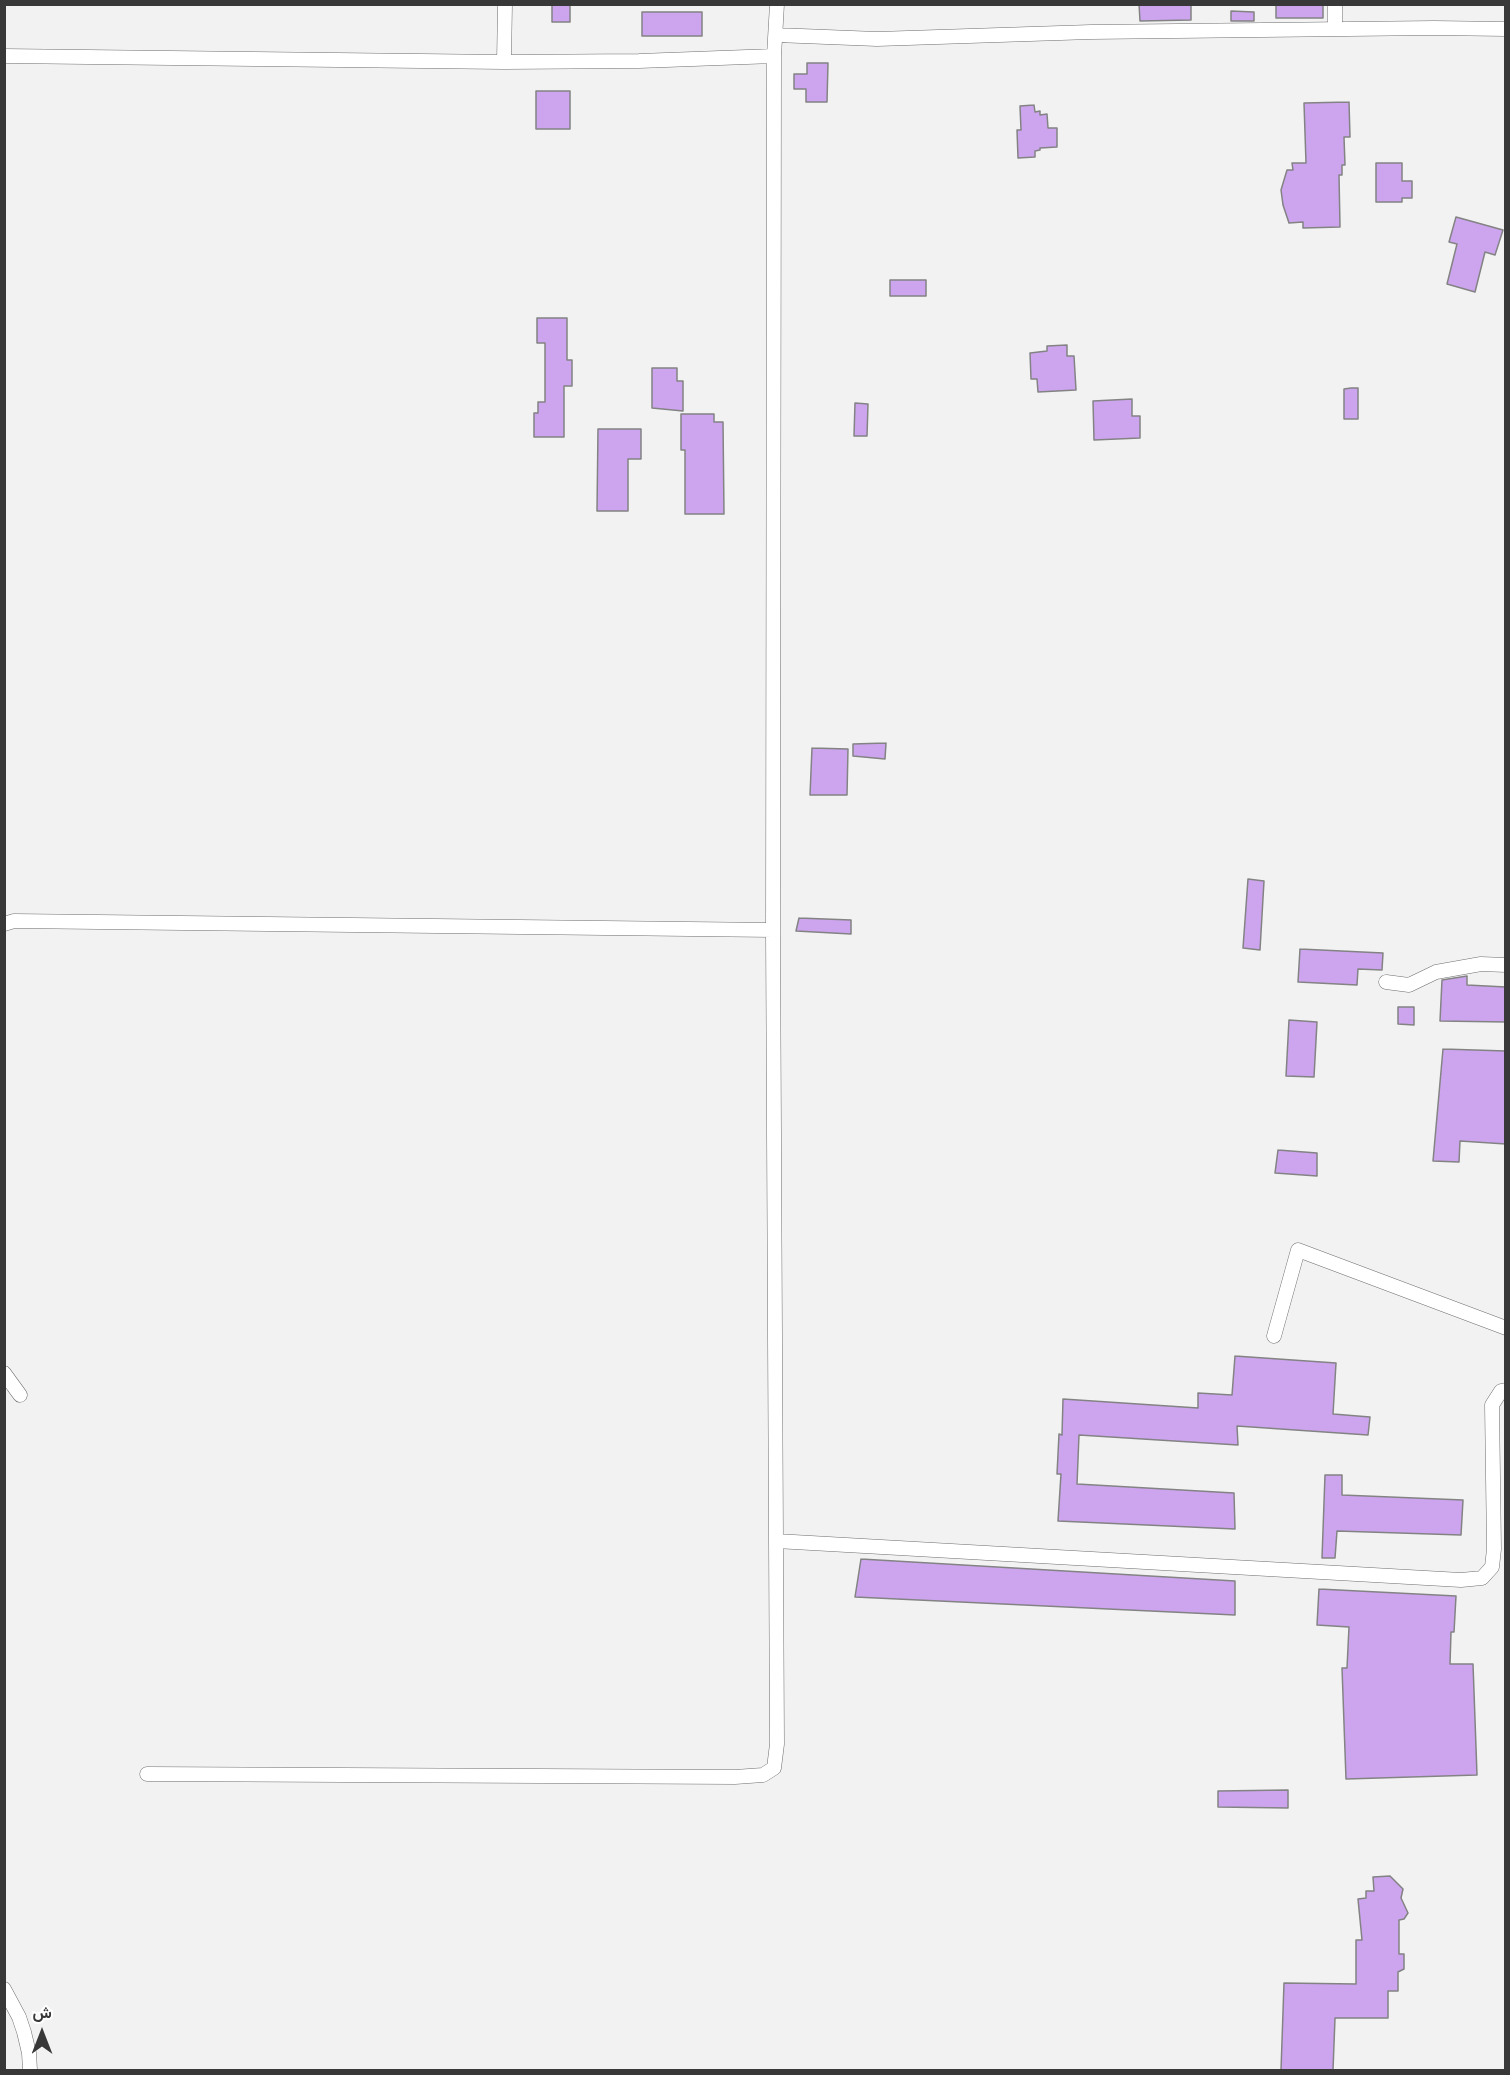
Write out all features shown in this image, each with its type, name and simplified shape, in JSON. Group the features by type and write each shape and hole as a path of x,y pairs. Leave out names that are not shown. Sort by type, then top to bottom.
{"street":[{"path":"504,62 505,4"},
{"path":"147,1774 712,1777 763,1775 774,1768 776,1762 776,1541 772,930 774,56 777,4"},
{"path":"1335,4 1335,29"},
{"path":"776,36 877,39 1091,32 1506,29"},
{"path":"4,56 504,62 639,61 774,56"},
{"path":"4,924 14,921 37,921 772,930"},
{"path":"1386,982 1409,985 1436,972 1481,964 1506,965"},
{"path":"1274,1336 1298,1250 1506,1328"},
{"path":"4,1373 20,1395"},
{"path":"776,1541 1461,1580 1482,1578 1492,1567 1494,1549 1492,1405 1501,1391 1506,1390"},
{"path":"4,1989 24,2032 30,2070"}],"building":[{"path":"552,4 570,4 570,22 552,22"},
{"path":"1139,4 1191,4 1191,20 1140,21"},
{"path":"1276,4 1323,4 1323,18 1276,18"},
{"path":"1231,11 1254,12 1254,21 1231,21"},
{"path":"642,12 702,12 702,36 642,36"},
{"path":"807,63 828,63 827,102 806,102 806,89 794,89 794,74 807,74"},
{"path":"536,91 570,91 570,129 536,129"},
{"path":"1349,102 1350,137 1344,137 1345,165 1342,165 1342,175 1339,175 1340,227 1303,228 1303,222 1289,223 1281,190 1287,170 1293,170 1292,163 1306,163 1304,103"},
{"path":"1034,105 1035,112 1040,111 1040,115 1047,114 1048,128 1057,128 1057,147 1040,148 1035,151 1035,157 1018,158 1017,130 1021,130 1020,106"},
{"path":"1376,163 1402,163 1402,181 1412,181 1412,198 1402,198 1402,202 1376,202"},
{"path":"1456,217 1503,230 1495,255 1485,252 1475,292 1447,284 1457,244 1449,242"},
{"path":"890,280 926,280 926,296 890,296"},
{"path":"537,318 567,318 567,360 572,360 572,386 564,386 564,437 534,437 534,413 538,413 538,402 545,402 545,343 537,343"},
{"path":"1067,345 1067,356 1074,356 1076,390 1038,392 1037,379 1031,379 1030,353 1047,351 1047,346"},
{"path":"652,368 677,368 677,381 683,381 683,411 652,408"},
{"path":"1358,388 1358,419 1344,419 1344,389"},
{"path":"1132,399 1132,416 1140,416 1140,438 1094,440 1093,401"},
{"path":"855,403 868,404 867,436 854,436"},
{"path":"681,414 714,414 714,422 723,422 724,514 685,514 685,450 681,450"},
{"path":"598,429 641,429 641,459 628,459 628,511 597,511"},
{"path":"886,743 885,759 853,756 853,744"},
{"path":"812,748 848,749 847,795 810,795"},
{"path":"1248,879 1264,881 1260,950 1243,948"},
{"path":"799,918 851,920 851,934 796,931"},
{"path":"1300,949 1383,953 1382,970 1358,969 1357,985 1298,982"},
{"path":"1467,976 1467,985 1506,987 1506,1022 1440,1021 1442,980"},
{"path":"1398,1007 1414,1007 1414,1025 1398,1024"},
{"path":"1289,1020 1317,1022 1314,1077 1286,1076"},
{"path":"1443,1049 1506,1051 1506,1144 1460,1141 1459,1162 1433,1161"},
{"path":"1278,1150 1317,1153 1317,1176 1275,1173"},
{"path":"1235,1356 1336,1363 1333,1414 1370,1417 1368,1435 1237,1426 1238,1445 1079,1435 1077,1484 1234,1493 1235,1529 1058,1521 1061,1474 1057,1474 1059,1434 1062,1435 1063,1399 1198,1408 1198,1393 1232,1395"},
{"path":"1325,1475 1342,1475 1342,1495 1463,1500 1461,1535 1337,1531 1335,1558 1322,1558"},
{"path":"861,1559 1235,1581 1235,1615 855,1597"},
{"path":"1319,1589 1456,1596 1454,1632 1451,1632 1450,1664 1473,1664 1477,1775 1346,1779 1342,1668 1347,1668 1349,1627 1317,1625"},
{"path":"1288,1790 1288,1808 1218,1807 1218,1791"},
{"path":"1390,1876 1403,1889 1401,1898 1408,1913 1404,1919 1399,1920 1399,1954 1404,1954 1404,1969 1398,1972 1398,1991 1388,1991 1388,2018 1335,2018 1333,2070 1281,2070 1284,1983 1356,1984 1356,1940 1362,1940 1358,1899 1366,1898 1366,1891 1374,1891 1373,1877"}]}
